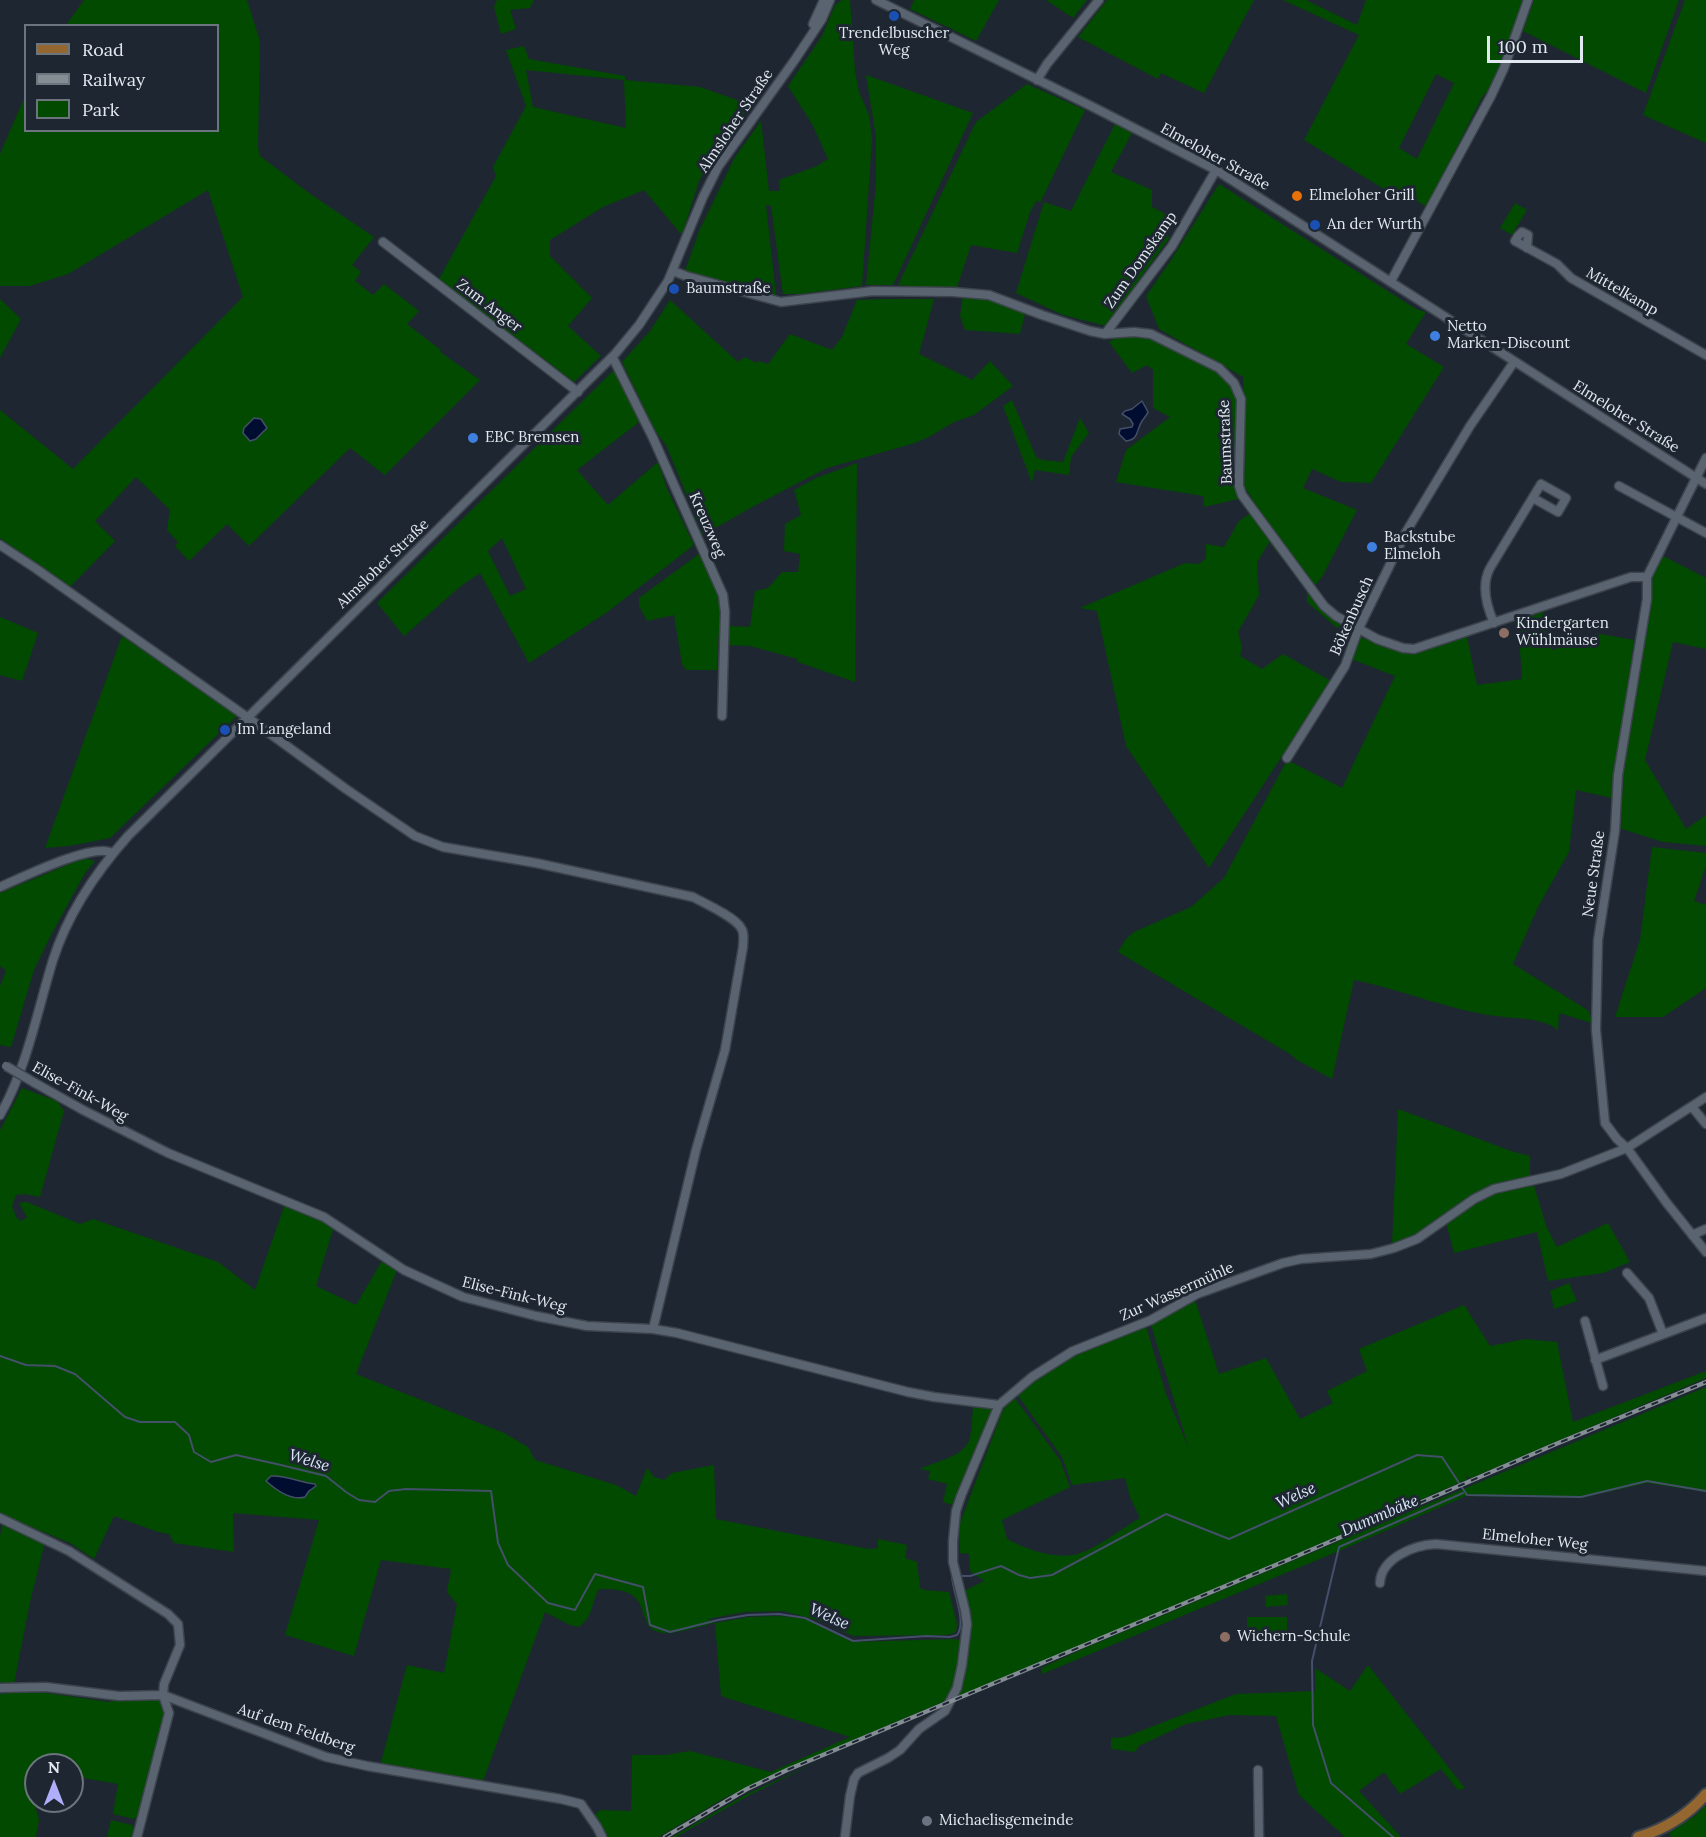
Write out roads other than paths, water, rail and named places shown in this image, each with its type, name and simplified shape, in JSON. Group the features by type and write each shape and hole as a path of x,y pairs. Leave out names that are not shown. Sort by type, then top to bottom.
{"main road":[{"path":"1638,1837 1656,1832 1683,1817 1706,1794"}],"street":[{"name":"Almsloher Straße","path":"807,40 824,0"},
{"name":"Almsloher Straße","path":"0,1115 23,1063 62,938 82,897 112,853 247,717 613,358 661,295 718,167 788,70 822,19 830,0"},
{"name":"Elmeloher Straße","path":"876,0 1091,106 1216,171 1706,484"},
{"path":"1037,80 1047,64 1099,0"},
{"path":"1391,281 1491,96 1504,68 1528,0"},
{"name":"Zum Domskamp","path":"1105,334 1172,246 1216,171"},
{"name":"Zum Anger","path":"383,242 578,392"},
{"name":"Mittelkamp","path":"1527,248 1557,264 1571,278 1706,356"},
{"name":"Baumstraße","path":"673,271 781,302 873,291 989,295 1042,315 1105,334 1134,332 1151,334 1219,368 1234,383 1241,399 1239,486 1242,495 1324,606 1358,630 1403,648 1414,649 1631,577 1647,577"},
{"name":"Kreuzweg","path":"613,358 653,438 723,596 725,612 721,687 722,716"},
{"name":"Bökenbusch","path":"1287,758 1344,666 1358,630 1406,532 1470,426 1514,362"},
{"name":"Neue Straße","path":"1706,458 1647,577 1647,599 1618,775 1615,831 1598,940 1595,1012 1605,1123 1627,1148 1706,1252"},
{"path":"1619,486 1706,533"},
{"path":"1494,623 1485,596 1485,576 1533,498"},
{"path":"0,545 416,836 443,847 536,863 693,897 741,926 743,947 725,1050 696,1150 653,1329"},
{"path":"0,887 78,855 94,851 112,853"},
{"name":"Elise-Fink-Weg","path":"3,1064 83,1110 168,1153 324,1217 404,1270 463,1298 586,1326 653,1329 677,1333 908,1392 999,1405"},
{"name":"Zur Wassermühle","path":"999,1405 1032,1377 1056,1361 1094,1342 1151,1320 1197,1294 1283,1263 1301,1259 1371,1254 1394,1248 1417,1239 1474,1198 1494,1189 1561,1174 1627,1148 1706,1097"},
{"path":"1692,1107 1706,1124"},
{"path":"1692,1235 1706,1229"},
{"path":"1627,1273 1649,1298 1664,1334"},
{"path":"1595,1360 1706,1317"},
{"path":"1585,1321 1604,1386"},
{"path":"845,1837 854,1779 858,1773 900,1750 919,1729 945,1711 957,1688 967,1624 953,1562 956,1511 999,1405"},
{"path":"0,1518 69,1551 168,1614 178,1624 180,1645 164,1684 163,1695 169,1713 137,1837"},
{"name":"Elmeloher Weg","path":"1380,1583 1381,1572 1394,1559 1414,1548 1436,1544 1706,1570"},
{"name":"Auf dem Feldberg","path":"0,1688 46,1687 119,1696 163,1695 326,1757 367,1766 561,1798 581,1804 602,1837"},
{"path":"169,1713 181,1702"},
{"path":"1258,1770 1259,1837"}],"water":[{"path":"1142,401 1148,412 1135,437 1126,441 1119,434 1120,429 1132,427 1133,424 1122,414"},
{"path":"254,418 261,419 267,428 256,439 250,441 243,433 244,428"},
{"path":"271,1476 316,1486 305,1497 289,1496 266,1481"}],"waterway":[{"name":"Welse","path":"0,1356 26,1365 55,1366 75,1374 125,1417 140,1422 175,1422 189,1435 194,1452 211,1462 236,1455 281,1465 326,1476 359,1500 375,1502 389,1491 406,1489 491,1491 498,1543 508,1565 548,1603 575,1610 595,1574 643,1587 650,1625 670,1632 748,1615 779,1614 805,1618 853,1641 926,1636 950,1637 957,1635 961,1623 953,1584 952,1577 954,1577"},
{"name":"Welse","path":"959,1576 970,1576 1001,1566 1030,1578 1052,1575 1166,1514 1229,1539 1417,1455 1442,1457 1467,1495 1581,1497 1647,1481 1706,1491"},
{"name":"Dummbäke","path":"1393,1837 1331,1783 1313,1725 1312,1661 1339,1547 1463,1493"}],"railway":[{"path":"665,1837 747,1789 787,1770 1706,1382"}],"place":[{"name":"Trendelbuscher Weg","path":"894,16"},
{"name":"Elmeloher Grill","path":"1297,196"},
{"name":"An der Wurth","path":"1315,225"},
{"name":"Baumstraße","path":"674,289"},
{"name":"Netto Marken-Discount","path":"1435,336"},
{"name":"EBC Bremsen","path":"473,438"},
{"name":"Backstube Elmeloh","path":"1372,547"},
{"name":"Kindergarten Wühlmäuse","path":"1504,633"},
{"name":"Im Langeland","path":"225,730"},
{"name":"Wichern-Schule","path":"1225,1637"},
{"name":"Michaelisgemeinde","path":"927,1821"}]}
